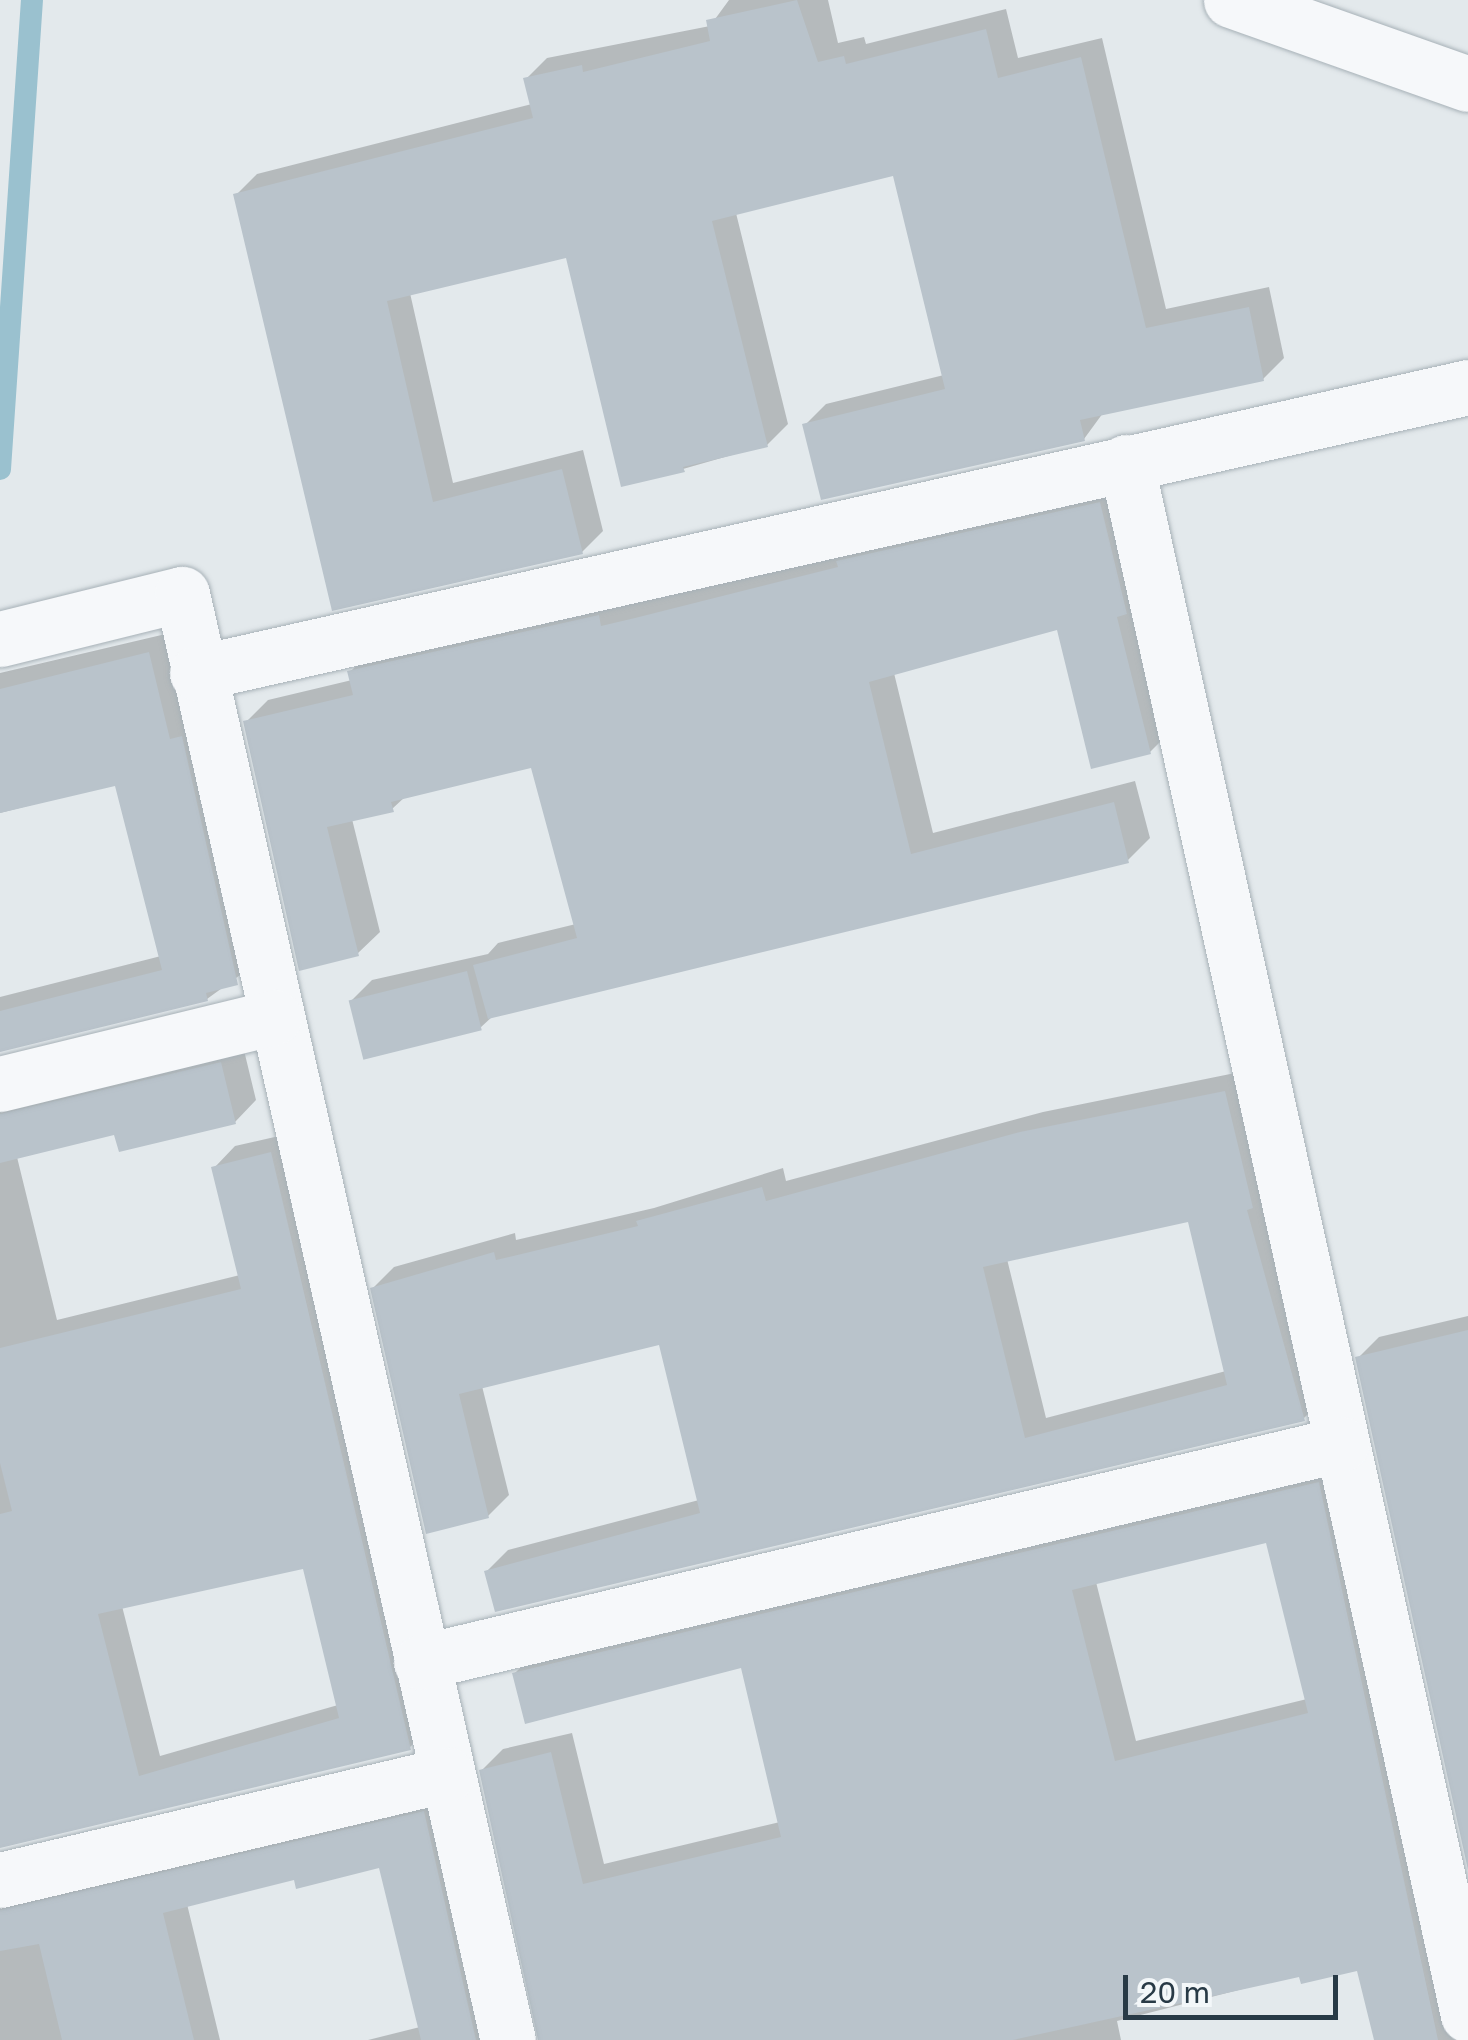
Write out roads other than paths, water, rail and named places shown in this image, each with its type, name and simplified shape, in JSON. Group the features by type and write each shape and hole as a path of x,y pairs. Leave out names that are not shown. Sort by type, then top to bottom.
{"street":[{"path":"1231,0 1468,84"},
{"path":"197,672 1468,386"},
{"path":"1126,462 1468,2015"},
{"path":"0,638 182,594 274,1017 508,2040"},
{"path":"0,1084 274,1017"},
{"path":"420,1662 1342,1444"},
{"path":"0,1880 446,1774"}],"waterway":[{"path":"0,469 32,0"}]}
